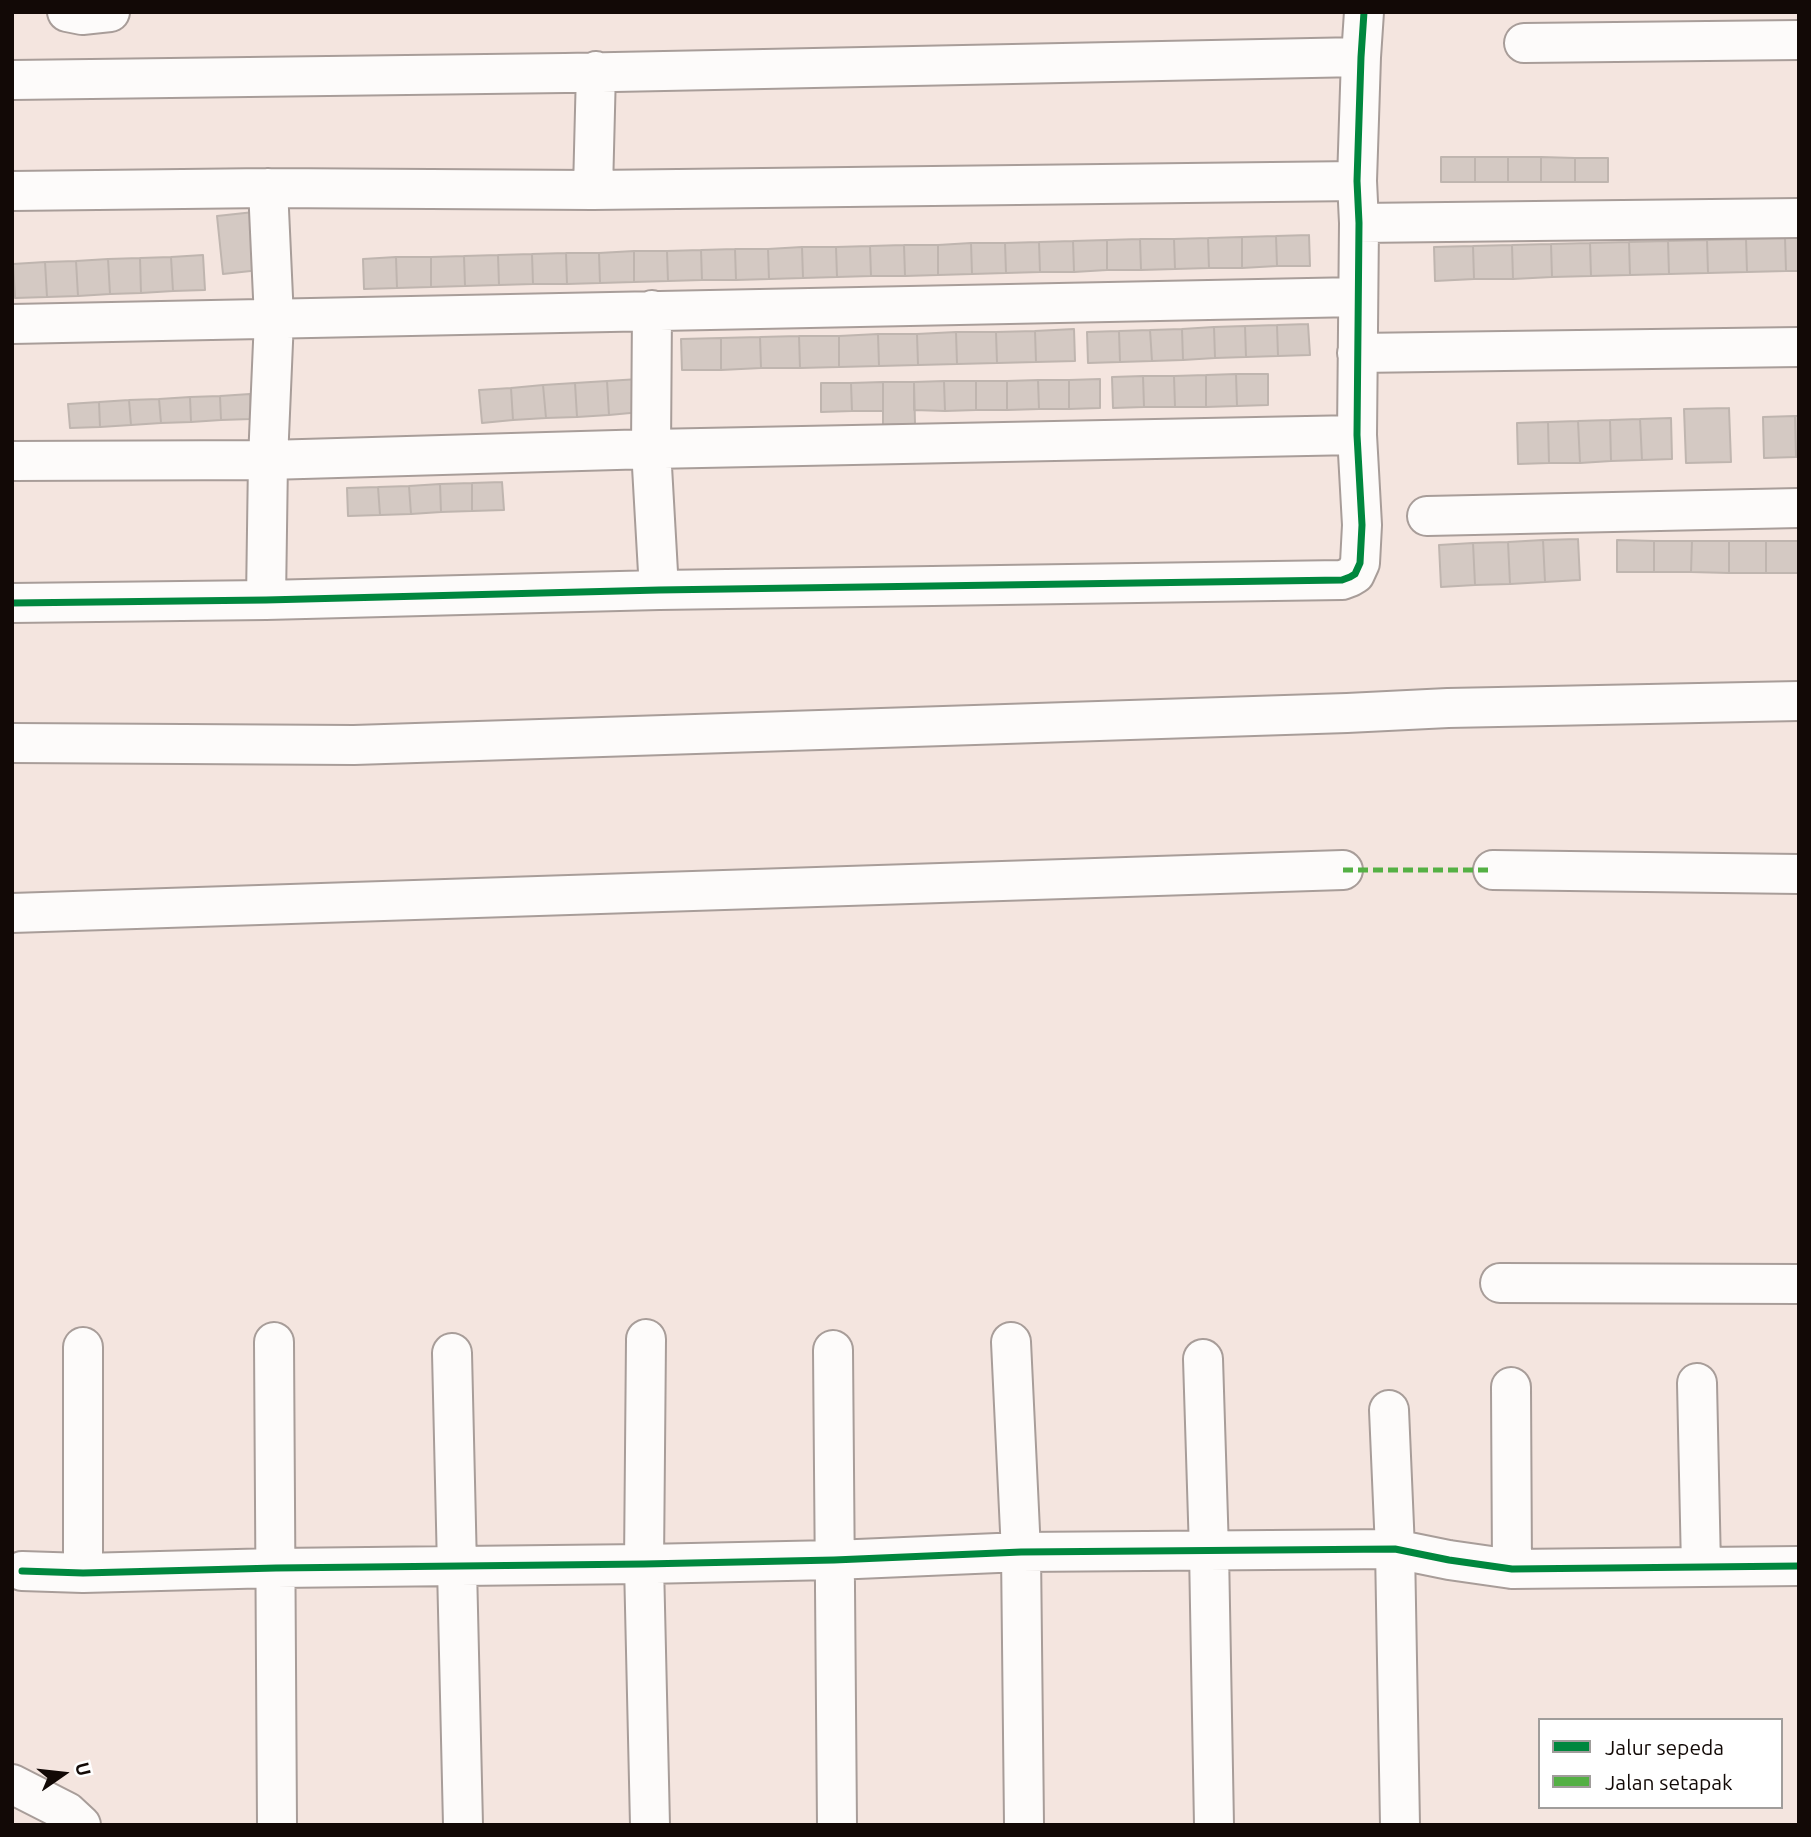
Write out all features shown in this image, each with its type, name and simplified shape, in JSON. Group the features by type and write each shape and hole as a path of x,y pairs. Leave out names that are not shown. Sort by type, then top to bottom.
{"street":[{"path":"67,12 82,15 110,12"},
{"path":"12,603 1342,580 1355,574 1360,563 1362,525 1357,435 1357,181 1364,12"},
{"path":"1524,43 1799,40"},
{"path":"12,80 523,74 1361,57"},
{"path":"593,190 596,71"},
{"path":"12,191 268,188 593,190 1357,181"},
{"path":"266,600 274,319 268,188"},
{"path":"1359,223 1799,219"},
{"path":"12,324 1358,297"},
{"path":"652,310 651,449 659,590"},
{"path":"1357,353 1799,347"},
{"path":"12,461 268,460 651,449 1357,435"},
{"path":"1427,516 1799,508"},
{"path":"12,743 354,745 1448,708 1799,701"},
{"path":"12,913 1343,870"},
{"path":"1493,870 1799,874"},
{"path":"1500,1283 1799,1284"},
{"path":"646,1339 644,1564 650,1825"},
{"path":"274,1342 277,1825"},
{"path":"1011,1342 1021,1552 1024,1825"},
{"path":"83,1347 83,1573"},
{"path":"833,1350 837,1825"},
{"path":"452,1353 463,1825"},
{"path":"1203,1359 1214,1825"},
{"path":"1697,1382 1701,1567"},
{"path":"1510,1387 1512,1569"},
{"path":"1389,1410 1395,1549 1399,1825"},
{"path":"22,1571 83,1573 644,1564 1021,1552 1395,1549 1512,1569 1799,1566"},
{"path":"12,1784 67,1812 81,1825"}],"building":[{"path":"1441,157 1475,157 1475,182 1441,182"},
{"path":"1475,157 1508,157 1508,182 1475,182"},
{"path":"1508,157 1541,157 1541,182 1508,182"},
{"path":"1541,157 1575,158 1575,182 1541,182"},
{"path":"1575,158 1608,158 1608,182 1575,182"},
{"path":"254,212 260,270 223,274 217,216"},
{"path":"1309,235 1310,266 1277,266 1276,236"},
{"path":"1276,236 1277,266 1242,268 1242,237"},
{"path":"1242,237 1242,268 1209,268 1208,238"},
{"path":"1208,238 1209,268 1175,269 1174,239"},
{"path":"1785,238 1799,238 1799,271 1786,271"},
{"path":"1785,238 1786,271 1747,272 1746,239"},
{"path":"1140,239 1174,239 1175,269 1141,270"},
{"path":"1140,239 1141,270 1107,270 1107,240"},
{"path":"1746,239 1747,272 1708,273 1707,240"},
{"path":"1107,240 1107,270 1074,272 1073,241"},
{"path":"1707,240 1708,273 1669,274 1668,241"},
{"path":"1073,241 1074,272 1040,272 1039,242"},
{"path":"1668,241 1669,274 1630,275 1629,242"},
{"path":"1039,242 1040,272 1006,273 1005,243"},
{"path":"1629,242 1630,275 1591,276 1590,243"},
{"path":"971,243 1005,243 1006,273 972,274"},
{"path":"971,243 972,274 938,275 938,245"},
{"path":"1590,243 1591,276 1552,277 1551,244"},
{"path":"1551,244 1552,277 1513,279 1512,245"},
{"path":"904,245 938,245 938,275 905,276"},
{"path":"904,245 905,276 871,276 870,246"},
{"path":"1512,245 1513,279 1474,279 1473,246"},
{"path":"870,246 871,276 837,277 836,247"},
{"path":"1473,246 1474,279 1435,281 1434,247"},
{"path":"802,247 836,247 837,277 803,278"},
{"path":"802,247 803,278 769,279 768,249"},
{"path":"735,249 768,249 769,279 736,280"},
{"path":"735,249 736,280 702,280 701,250"},
{"path":"701,250 702,280 668,281 667,251"},
{"path":"634,251 667,251 668,281 634,282"},
{"path":"634,251 634,282 600,283 599,253"},
{"path":"566,253 599,253 600,283 567,284"},
{"path":"566,253 567,284 533,284 532,254"},
{"path":"532,254 533,284 499,285 498,255"},
{"path":"203,255 205,290 173,291 171,257"},
{"path":"498,255 499,285 465,286 464,256"},
{"path":"464,256 465,286 431,287 431,257"},
{"path":"171,257 173,291 141,293 140,258"},
{"path":"396,257 431,257 431,287 397,288"},
{"path":"396,257 397,288 364,289 363,259"},
{"path":"140,258 141,293 110,294 108,259"},
{"path":"108,259 110,294 78,296 76,261"},
{"path":"76,261 78,296 47,297 45,262"},
{"path":"45,262 47,297 15,298 13,264"},
{"path":"1308,324 1310,355 1278,356 1277,325"},
{"path":"1277,325 1278,356 1246,357 1245,326"},
{"path":"1245,326 1246,357 1215,358 1214,327"},
{"path":"1214,327 1215,358 1183,360 1182,329"},
{"path":"1074,329 1075,361 1036,362 1035,331"},
{"path":"1182,329 1183,360 1152,361 1150,330"},
{"path":"1150,330 1152,361 1120,362 1119,331"},
{"path":"1035,331 1036,362 997,363 996,332"},
{"path":"1119,331 1120,362 1088,363 1087,332"},
{"path":"956,332 996,332 997,363 957,364"},
{"path":"956,332 957,364 918,365 917,334"},
{"path":"878,334 917,334 918,365 879,366"},
{"path":"878,334 879,366 839,367 839,336"},
{"path":"799,336 839,336 839,367 800,368"},
{"path":"799,336 800,368 761,368 760,337"},
{"path":"760,337 761,368 721,370 721,338"},
{"path":"721,338 721,370 682,370 681,339"},
{"path":"1236,374 1268,374 1268,405 1237,406"},
{"path":"1236,374 1237,406 1206,407 1206,375"},
{"path":"1206,375 1206,407 1175,407 1174,376"},
{"path":"1143,376 1174,376 1175,407 1144,407"},
{"path":"1143,376 1144,407 1113,408 1112,377"},
{"path":"639,379 641,412 609,415 607,381"},
{"path":"1100,379 1100,408 1069,409 1069,380"},
{"path":"1038,380 1069,380 1069,409 1039,409"},
{"path":"1038,380 1039,409 1007,410 1007,381"},
{"path":"607,381 609,415 577,417 575,383"},
{"path":"944,381 976,381 976,410 945,411"},
{"path":"944,381 945,411 914,410 914,382"},
{"path":"976,381 1007,381 1007,410 976,410"},
{"path":"883,382 914,382 915,424 883,425"},
{"path":"883,382 883,411 852,411 851,383"},
{"path":"575,383 577,417 546,418 543,385"},
{"path":"821,383 851,383 852,411 821,412"},
{"path":"543,385 546,418 513,420 511,388"},
{"path":"511,388 513,420 482,423 479,390"},
{"path":"250,394 251,419 221,420 220,396"},
{"path":"220,396 221,420 191,422 190,397"},
{"path":"190,397 191,422 161,423 159,399"},
{"path":"159,399 161,423 131,425 129,400"},
{"path":"129,400 131,425 100,427 99,402"},
{"path":"99,402 100,427 70,428 68,404"},
{"path":"1729,408 1731,462 1686,463 1684,409"},
{"path":"1795,416 1799,416 1799,457 1796,457"},
{"path":"1795,416 1796,457 1764,458 1763,417"},
{"path":"1671,418 1672,459 1642,460 1640,419"},
{"path":"1640,419 1642,460 1611,461 1610,420"},
{"path":"1610,420 1611,461 1580,463 1578,421"},
{"path":"1578,421 1580,463 1549,463 1548,422"},
{"path":"1548,422 1549,463 1518,464 1517,423"},
{"path":"502,482 504,510 472,511 472,483"},
{"path":"472,483 472,511 441,512 440,484"},
{"path":"440,484 441,512 411,514 409,486"},
{"path":"409,486 411,514 380,515 378,487"},
{"path":"378,487 380,515 348,516 347,488"},
{"path":"1578,539 1580,580 1545,582 1543,540"},
{"path":"1543,540 1545,582 1510,584 1508,542"},
{"path":"1617,540 1654,541 1654,572 1617,572"},
{"path":"1654,541 1692,541 1691,572 1654,572"},
{"path":"1692,541 1729,541 1729,573 1691,572"},
{"path":"1729,541 1766,541 1766,573 1729,573"},
{"path":"1766,541 1799,541 1799,573 1766,573"},
{"path":"1508,542 1510,584 1475,585 1473,543"},
{"path":"1473,543 1475,585 1441,587 1439,545"}],"marked path":[{"path":"1343,870 1493,870"}],"cycle path":[{"path":"12,603 1342,580 1350,577 1355,574 1360,563 1362,525 1357,435 1357,181 1364,12"},
{"path":"22,1571 83,1573 644,1564 1021,1552 1395,1549 1512,1569 1799,1566"}]}
